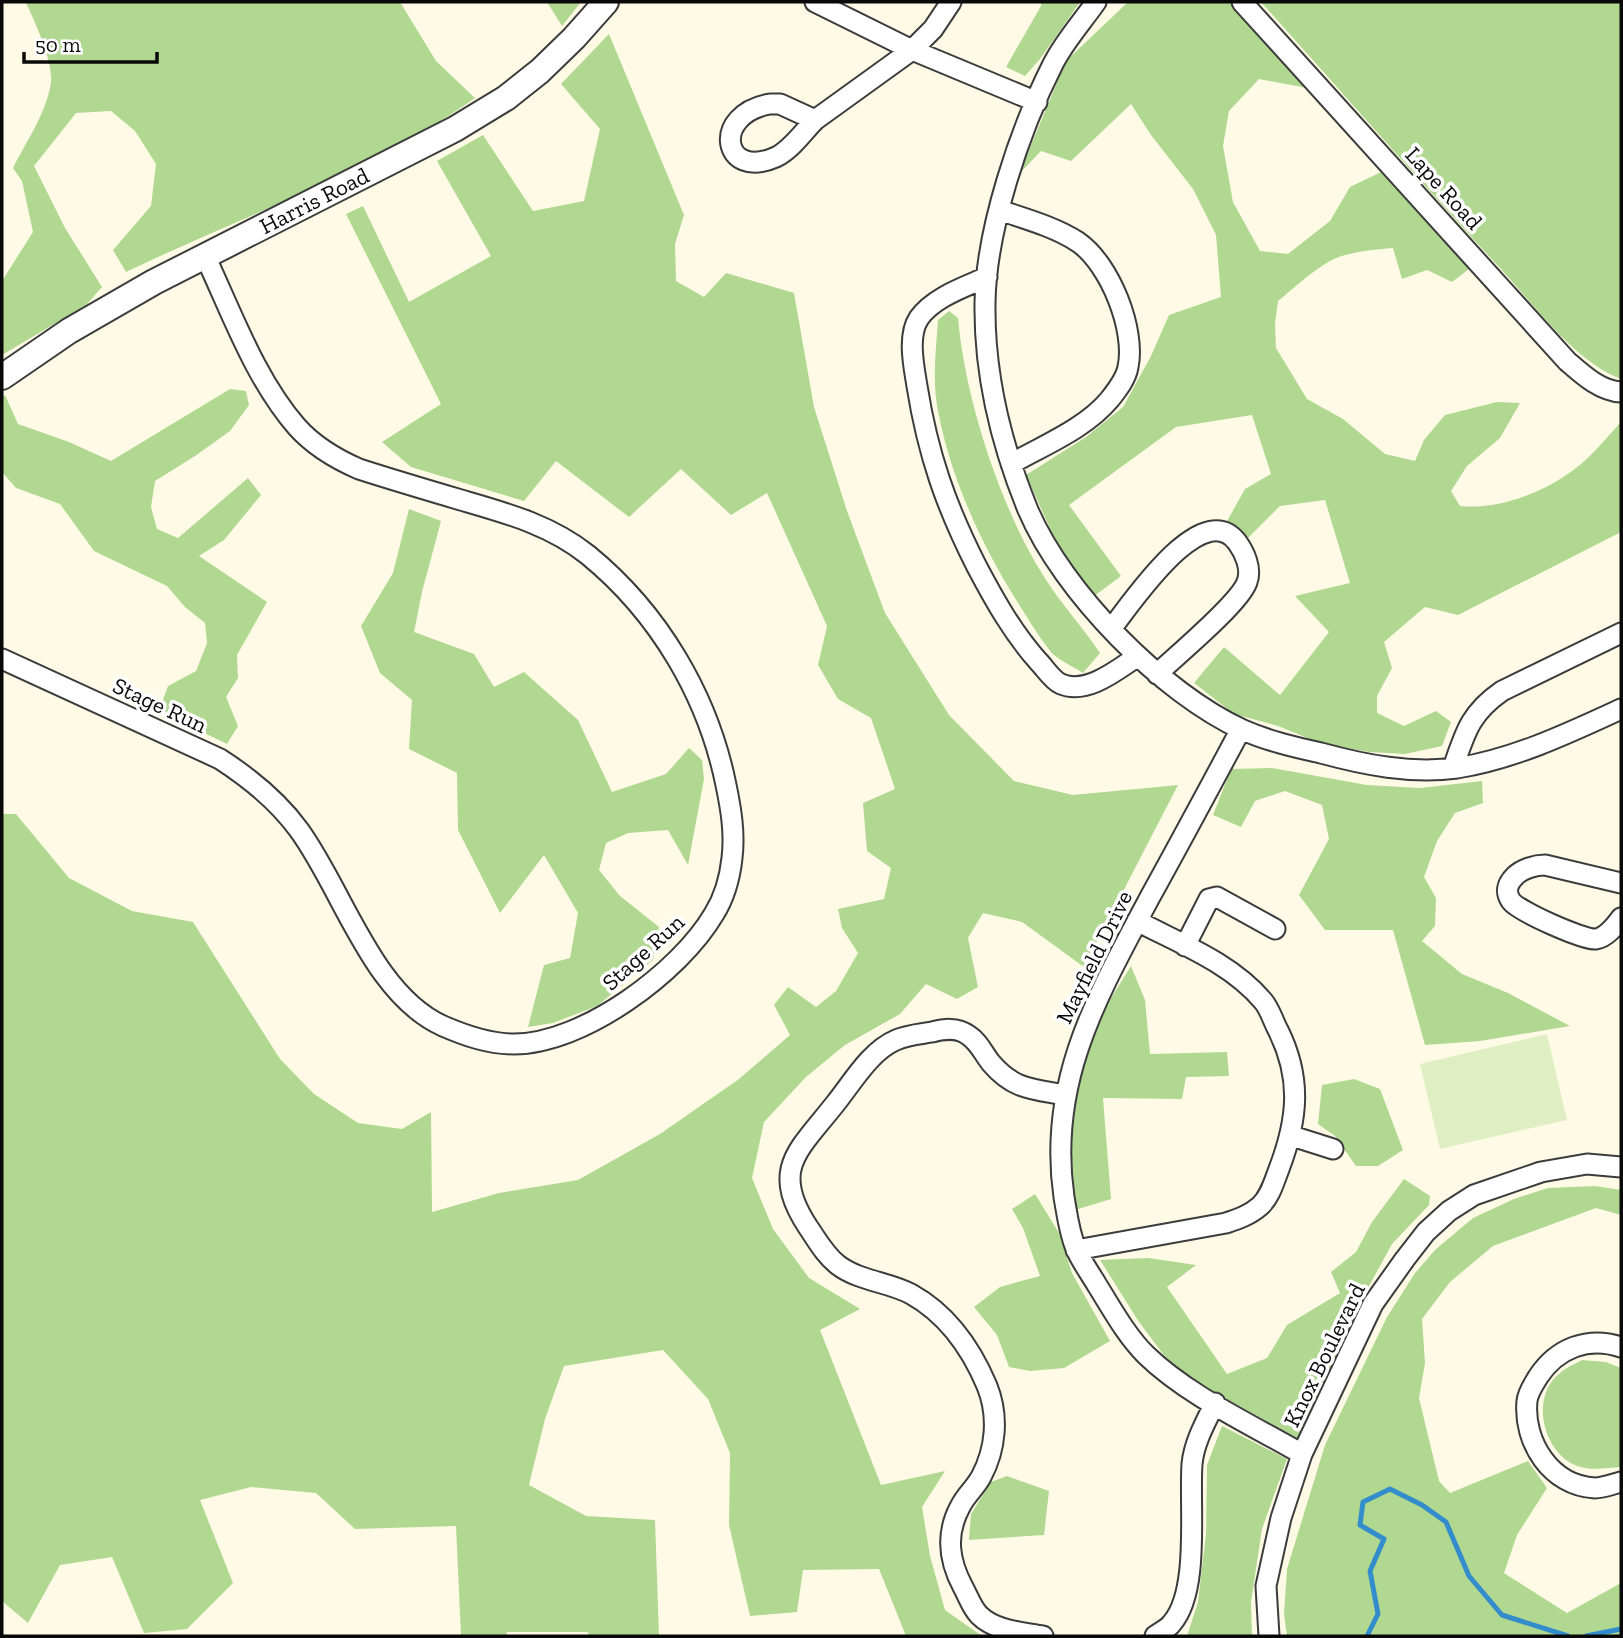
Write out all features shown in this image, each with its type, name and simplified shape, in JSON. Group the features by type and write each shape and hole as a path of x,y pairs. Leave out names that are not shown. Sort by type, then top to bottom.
{"street":[{"name":"Harris Road","path":"2,377 69,331 205,256 455,129 506,98 540,71 606,2"},
{"path":"815,2 912,50 1037,102"},
{"path":"815,120 912,50 933,29 951,2"},
{"path":"1096,2 1054,61 1020,141 999,210 985,303 989,376 998,422 1029,512 1069,578 1111,629 1138,656 1202,708 1268,740 1373,766 1404,769 1454,768 1481,763 1567,734 1621,709"},
{"name":"Lape Road","path":"1242,2 1567,361 1587,378 1615,392 1621,392"},
{"path":"999,210 1059,231 1081,244 1096,259 1120,304 1129,345 1129,366 1125,378 1095,414 1011,464"},
{"name":"Stage Run","path":"2,659 220,760 252,780 276,802 300,831 385,977 412,1005 440,1025 485,1041 515,1044 541,1041 615,1011 651,983 701,935 716,912 725,890 732,857 733,820 719,750 707,717 680,663 640,603 587,554 529,520 359,470 333,458 298,428 254,363 205,256"},
{"path":"987,276 939,299 919,318 914,330 912,359 923,425 935,471 955,523 1000,611 1029,651 1058,683 1075,687 1100,680 1138,656"},
{"path":"1111,629 1161,566 1185,543 1203,533 1216,530 1230,535 1248,563 1247,583 1231,605 1157,674"},
{"path":"1454,768 1466,728 1485,702 1502,691 1621,633"},
{"name":"Mayfield Drive","path":"1241,729 1092,1007 1065,1095 1061,1141 1062,1177 1068,1221 1076,1250 1116,1317 1146,1354 1180,1384 1302,1454"},
{"path":"1621,883 1545,864 1516,875 1508,885 1507,892 1513,904 1577,936 1597,939 1611,931 1621,918"},
{"path":"1185,946 1209,899 1217,897 1275,929"},
{"path":"1076,1250 1226,1223 1244,1216 1260,1206 1270,1194 1292,1136 1296,1087 1289,1051 1265,1003 1242,980 1202,954 1137,921"},
{"path":"1043,1636 996,1626 978,1614 953,1569 950,1550 952,1528 960,1505 983,1475 992,1452 995,1433 994,1411 988,1387 964,1340 941,1316 910,1293 870,1280 838,1265 823,1250 795,1207 789,1186 790,1171 798,1150 867,1063 881,1049 896,1040 950,1029 965,1032 977,1042 1002,1075 1015,1085 1065,1095"},
{"path":"1292,1136 1333,1149"},
{"name":"Knox Boulevard","path":"1269,1636 1266,1586 1281,1518 1302,1454 1373,1304 1426,1232 1449,1211 1474,1195 1541,1172 1587,1164 1621,1167"},
{"path":"1621,1347 1598,1343 1580,1345 1561,1352 1548,1362 1532,1386 1527,1400 1528,1422 1535,1447 1544,1464 1556,1474 1596,1488 1621,1482"},
{"path":"1155,1636 1171,1625 1182,1608 1192,1522 1192,1462 1199,1435 1215,1404"}],"green space":[{"path":"19,2 400,2 436,61 475,98 434,125 349,171 126,272 113,250 151,206 156,164 135,131 111,111 76,113 34,166 65,228 102,287 86,305 2,355 2,281 33,232 22,181 13,168 41,116 51,82 49,63 38,31 26,3"},
{"path":"547,2 581,2 562,26"},
{"path":"1041,2 1080,2 1025,76 1006,67"},
{"path":"1128,2 1230,2 1307,88 1259,79 1229,111 1223,146 1233,202 1260,251 1288,254 1330,221 1350,187 1381,172 1469,269 1452,282 1427,270 1402,279 1393,248 1362,251 1339,257 1304,279 1278,301 1275,324 1276,348 1307,399 1343,419 1385,454 1415,461 1424,440 1445,415 1497,402 1520,403 1500,438 1467,466 1451,491 1460,506 1506,502 1550,485 1582,463 1621,422 1621,532 1458,615 1425,607 1384,642 1392,668 1377,696 1377,713 1404,726 1436,711 1451,722 1442,746 1405,754 1369,752 1320,743 1278,726 1234,714 1194,683 1224,647 1280,695 1329,632 1295,596 1350,583 1325,500 1280,506 1248,538 1226,523 1245,489 1271,474 1252,415 1176,427 1069,505 1121,576 1093,597 1057,544 1026,475 1086,437 1123,407 1151,356 1169,315 1221,297 1216,235 1193,189 1151,135 1131,104 1071,161 1041,151 1019,174 1066,61"},
{"path":"1261,2 1621,2 1621,379 1587,360 1556,331"},
{"path":"609,34 684,215 675,244 676,281 704,297 726,273 794,293 814,407 847,511 885,613 949,715 1014,781 1073,795 1178,785 1084,967 1022,922 983,913 968,938 978,987 957,999 926,984 900,1014 845,1045 806,1077 764,1122 752,1178 773,1229 809,1278 860,1309 820,1330 881,1485 945,1471 922,1507 930,1556 945,1610 982,1636 906,1636 879,1569 803,1570 797,1612 750,1616 729,1525 730,1453 708,1399 663,1350 564,1366 545,1419 529,1485 586,1516 655,1520 659,1636 589,1636 588,1632 507,1632 506,1636 461,1636 456,1526 355,1529 316,1493 251,1487 200,1500 233,1583 187,1629 144,1633 112,1557 60,1565 28,1623 2,1601 2,814 16,814 69,878 132,911 193,922 280,1059 314,1094 358,1123 402,1129 431,1112 432,1212 499,1193 578,1180 660,1134 739,1079 790,1035 774,1005 788,987 816,1007 836,991 858,953 842,928 838,909 884,899 891,868 867,851 863,803 895,789 871,718 838,699 818,665 827,626 767,493 731,515 681,469 629,517 556,461 524,501 411,467 382,442 441,404 346,214 363,206 409,302 491,256 437,161 483,135 533,211 584,201 600,129 561,84"},
{"path":"949,311 958,318 968,382 977,417 999,485 1013,517 1027,548 1050,585 1100,653 1083,673 1054,655 1034,628 1004,581 959,486 944,436 935,388 938,320"},
{"path":"230,389 246,391 249,405 230,431 155,481 151,507 157,529 178,538 248,478 261,495 224,540 199,556 267,602 237,655 238,678 226,697 238,726 227,744 159,711 168,686 196,671 207,643 205,623 185,607 167,586 94,551 60,504 16,488 2,472 2,397 5,395 18,424 69,442 111,461"},
{"path":"409,509 441,521 414,632 474,654 494,687 524,672 578,720 612,792 666,774 689,748 702,760 704,779 688,865 668,830 628,833 606,843 599,870 620,896 659,927 653,960 597,1006 553,1023 528,1027 544,965 570,958 578,913 544,855 500,913 458,830 457,773 409,749 412,700 380,673 361,626 393,573"},
{"path":"1272,768 1367,785 1420,788 1482,781 1483,803 1455,813 1437,841 1424,877 1436,898 1435,926 1422,941 1462,974 1508,993 1570,1026 1480,1041 1425,1045 1393,930 1325,930 1299,895 1329,839 1322,805 1285,791 1255,801 1241,827 1213,815 1231,769"},
{"path":"1131,966 1145,1000 1150,1054 1227,1052 1229,1076 1186,1077 1182,1099 1103,1098 1111,1199 1075,1210 1070,1123 1089,1042 1106,1006"},
{"path":"1547,1034 1567,1120 1440,1149 1420,1064"},
{"path":"1354,1079 1380,1089 1403,1150 1378,1166 1356,1166 1335,1136 1318,1124 1322,1085"},
{"path":"1404,1179 1430,1196 1429,1205 1392,1244 1368,1288 1306,1443 1217,1394 1169,1362 1139,1322 1100,1260 1148,1258 1196,1265 1167,1287 1227,1374 1267,1358 1287,1325 1340,1293 1331,1272 1356,1252 1372,1222"},
{"path":"1595,1186 1621,1190 1621,1215 1596,1208 1493,1246 1450,1282 1422,1319 1425,1363 1419,1398 1439,1481 1450,1493 1528,1461 1547,1488 1517,1535 1504,1573 1567,1613 1621,1583 1621,1636 1287,1636 1284,1614 1287,1569 1325,1445 1387,1317 1415,1273 1436,1249 1473,1218 1514,1199 1548,1188"},
{"path":"1035,1194 1059,1233 1072,1273 1110,1341 1064,1368 1030,1371 1009,1367 997,1335 974,1307 1000,1287 1040,1276 1023,1228 1012,1209"},
{"path":"1582,1360 1606,1362 1621,1368 1621,1467 1593,1469 1577,1466 1556,1450 1549,1438 1543,1410 1550,1384 1561,1372"},
{"path":"1222,1426 1287,1459 1262,1529 1251,1602 1252,1636 1187,1636 1198,1602 1206,1534 1207,1465"},
{"path":"1007,1476 1049,1491 1044,1535 969,1540 971,1514 991,1482"}],"waterway":[{"path":"1367,1636 1378,1614 1370,1571 1384,1539 1360,1525 1363,1502 1390,1489 1422,1505 1446,1522 1469,1576 1502,1615 1568,1636"},
{"path":"1586,1636 1621,1629"}]}
